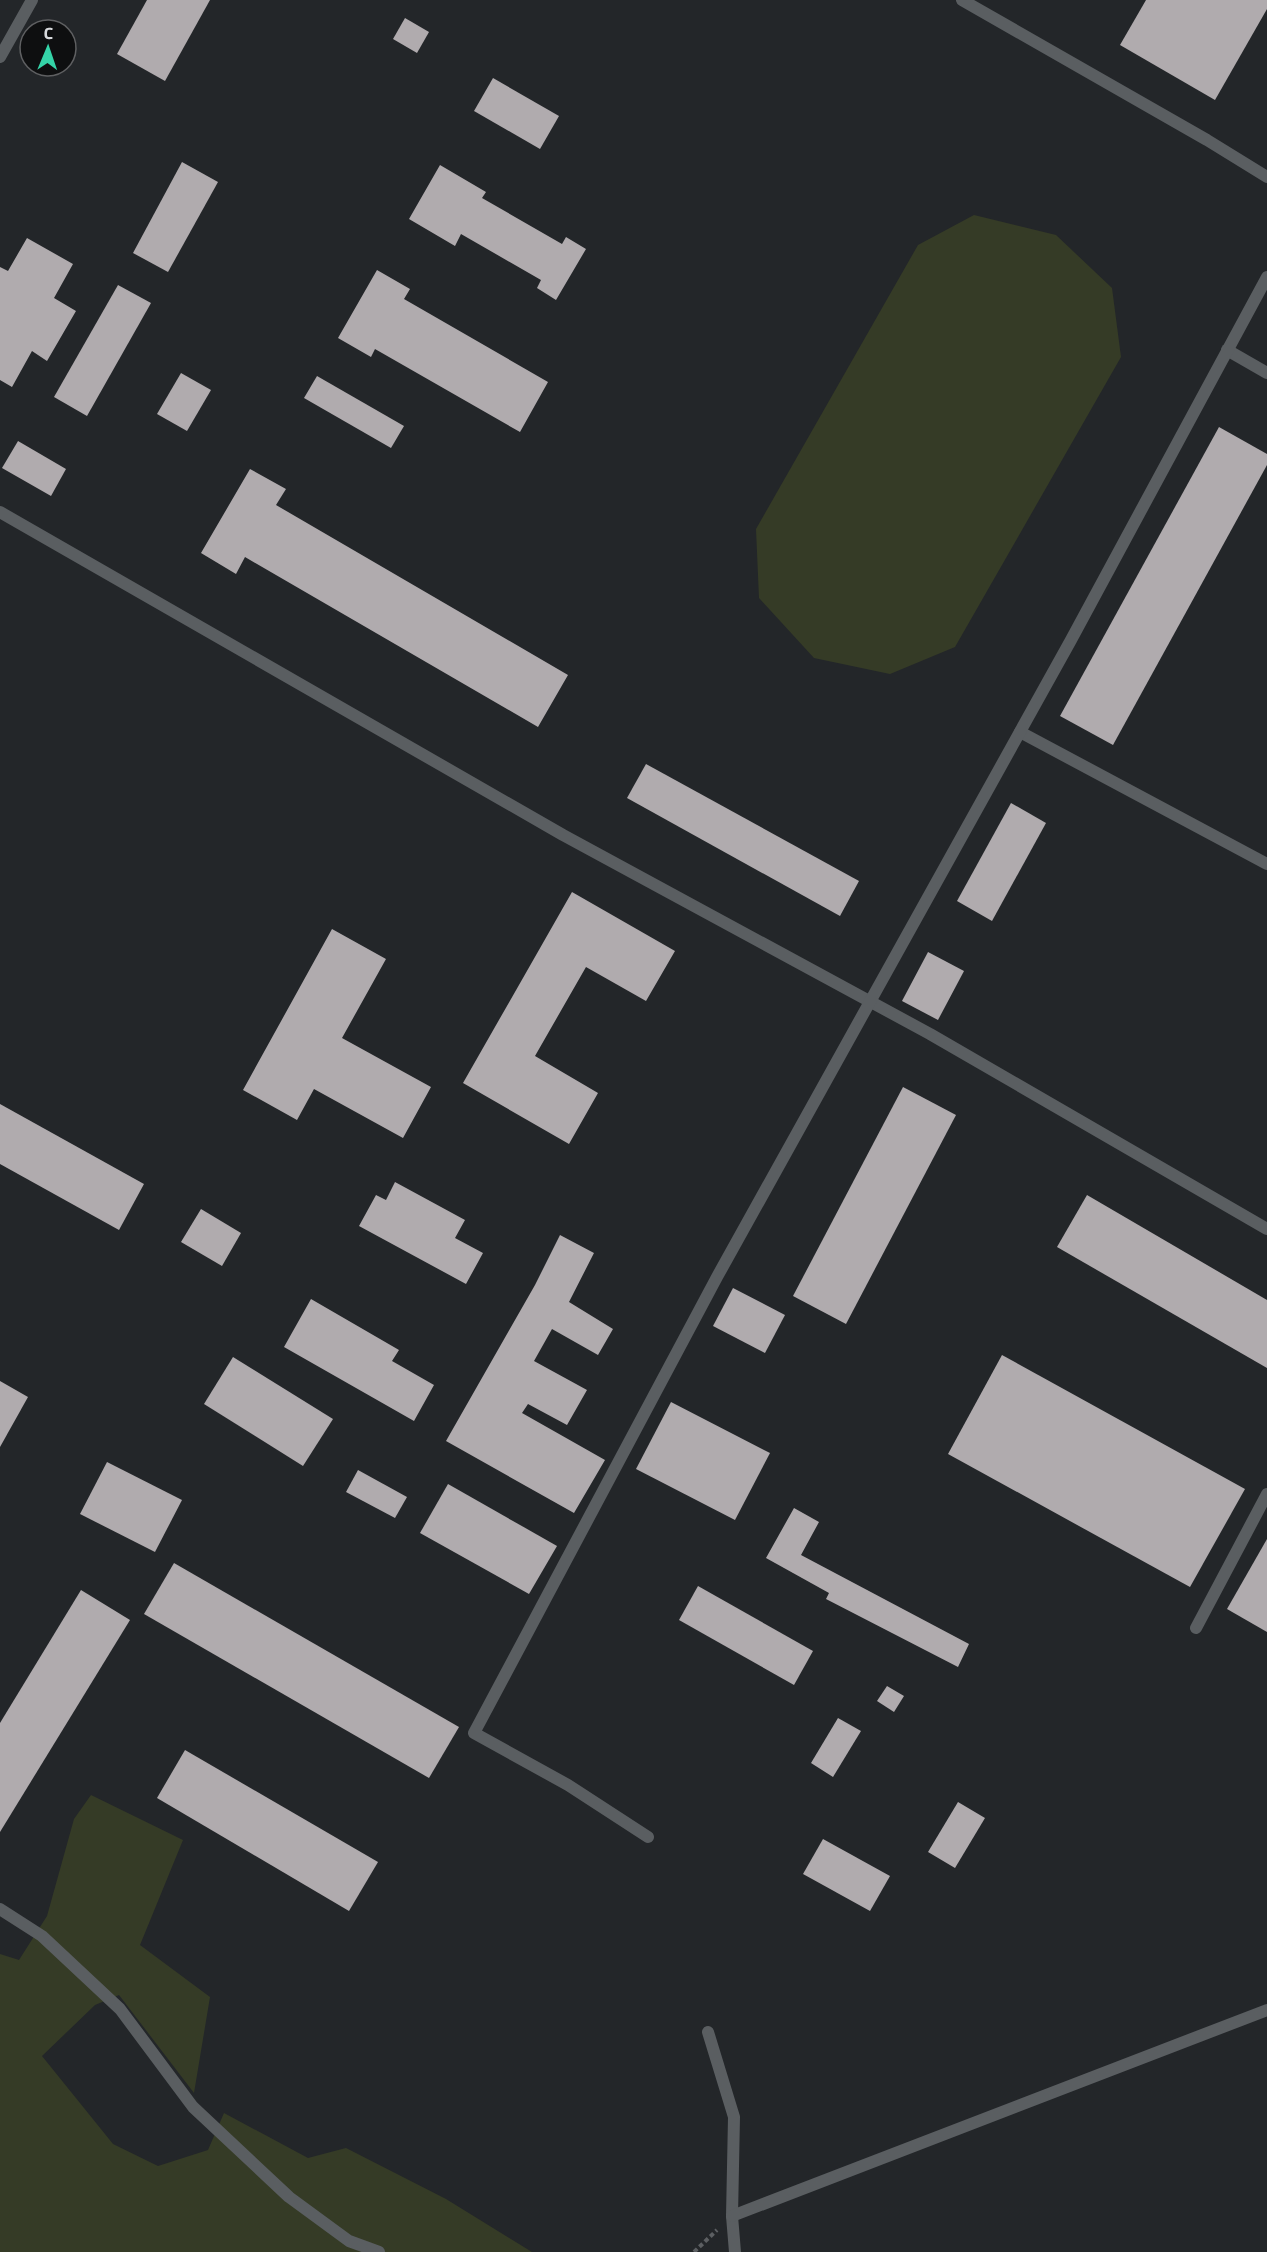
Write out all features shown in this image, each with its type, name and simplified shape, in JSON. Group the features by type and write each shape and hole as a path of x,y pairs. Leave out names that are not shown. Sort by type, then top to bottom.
{"lane":[{"path":"0,57 32,0"},
{"path":"962,0 1207,140 1267,177"},
{"path":"648,1837 568,1785 474,1732 717,1277 1020,732 1267,277"},
{"path":"1227,350 1267,372"},
{"path":"0,512 563,835 930,1034 1267,1229"},
{"path":"1020,732 1267,864"},
{"path":"1196,1628 1267,1494"},
{"path":"0,1909 42,1936 120,2009 193,2107 289,2197 349,2241 379,2252"},
{"path":"732,2216 1267,2010"},
{"path":"708,2031 734,2117 732,2216 735,2252"}],"path":[{"path":"694,2252 732,2216"}],"green space":[{"path":"974,215 1056,235 1112,288 1121,357 955,647 890,674 814,658 759,598 756,529 918,245"},
{"path":"91,1795 183,1840 140,1945 210,1997 194,2093 119,1995 95,2005 42,2056 113,2144 158,2166 208,2150 224,2113 308,2158 346,2148 446,2199 532,2252 0,2252 0,1954 19,1960 47,1916 74,1819"}],"building":[{"path":"147,0 210,0 165,81 117,54"},
{"path":"1146,0 1267,0 1267,9 1215,100 1120,45"},
{"path":"405,18 429,32 417,53 393,39"},
{"path":"493,78 559,116 540,149 474,111"},
{"path":"182,162 218,182 168,272 133,253"},
{"path":"440,165 486,192 482,198 562,244 566,237 586,249 556,300 537,288 541,280 461,234 455,246 409,219"},
{"path":"27,238 73,264 54,298 76,311 47,361 32,351 12,387 0,380 0,267 8,271"},
{"path":"377,270 410,289 404,299 548,382 520,432 375,349 371,357 338,338"},
{"path":"118,285 151,303 87,416 54,397"},
{"path":"181,373 211,390 187,431 157,414"},
{"path":"317,376 404,426 391,448 304,398"},
{"path":"1219,427 1267,454 1267,465 1113,745 1060,716"},
{"path":"18,441 66,469 51,496 2,468"},
{"path":"250,469 286,489 276,505 568,675 538,727 245,557 236,574 201,553"},
{"path":"646,764 859,881 840,916 627,798"},
{"path":"1011,803 1046,823 992,921 957,901"},
{"path":"572,892 675,951 646,1001 586,967 535,1056 598,1093 569,1144 463,1083"},
{"path":"332,929 386,959 342,1038 431,1087 403,1138 314,1089 297,1120 243,1090"},
{"path":"928,952 964,971 938,1020 902,1001"},
{"path":"903,1087 956,1115 846,1324 793,1296"},
{"path":"0,1104 144,1184 119,1230 0,1164"},
{"path":"395,1182 465,1220 455,1238 483,1253 466,1284 359,1226 376,1195 386,1200"},
{"path":"1087,1195 1267,1300 1267,1368 1057,1247"},
{"path":"201,1209 241,1233 222,1266 181,1242"},
{"path":"560,1235 594,1253 569,1302 613,1329 598,1355 552,1329 534,1361 587,1390 567,1425 528,1404 522,1413 605,1460 574,1513 446,1441 535,1285"},
{"path":"733,1288 785,1315 765,1353 713,1326"},
{"path":"311,1299 399,1350 392,1361 434,1385 414,1421 284,1347"},
{"path":"1002,1355 1245,1489 1190,1587 948,1454"},
{"path":"233,1357 333,1419 303,1466 204,1404"},
{"path":"0,1381 28,1397 0,1447"},
{"path":"671,1402 770,1453 735,1520 636,1469"},
{"path":"107,1462 182,1500 155,1552 80,1514"},
{"path":"358,1470 407,1497 395,1518 346,1492"},
{"path":"448,1484 557,1546 529,1594 420,1533"},
{"path":"794,1508 819,1522 801,1555 969,1644 958,1667 826,1599 829,1593 766,1558"},
{"path":"1267,1539 1267,1632 1227,1609"},
{"path":"174,1563 459,1727 429,1778 144,1614"},
{"path":"698,1586 813,1651 794,1685 679,1620"},
{"path":"81,1590 130,1620 0,1832 0,1723"},
{"path":"887,1686 904,1696 894,1712 877,1701"},
{"path":"838,1718 861,1731 833,1777 811,1763"},
{"path":"185,1750 378,1862 349,1911 157,1798"},
{"path":"958,1802 985,1818 955,1868 928,1852"},
{"path":"823,1839 890,1876 870,1911 803,1874"}]}
